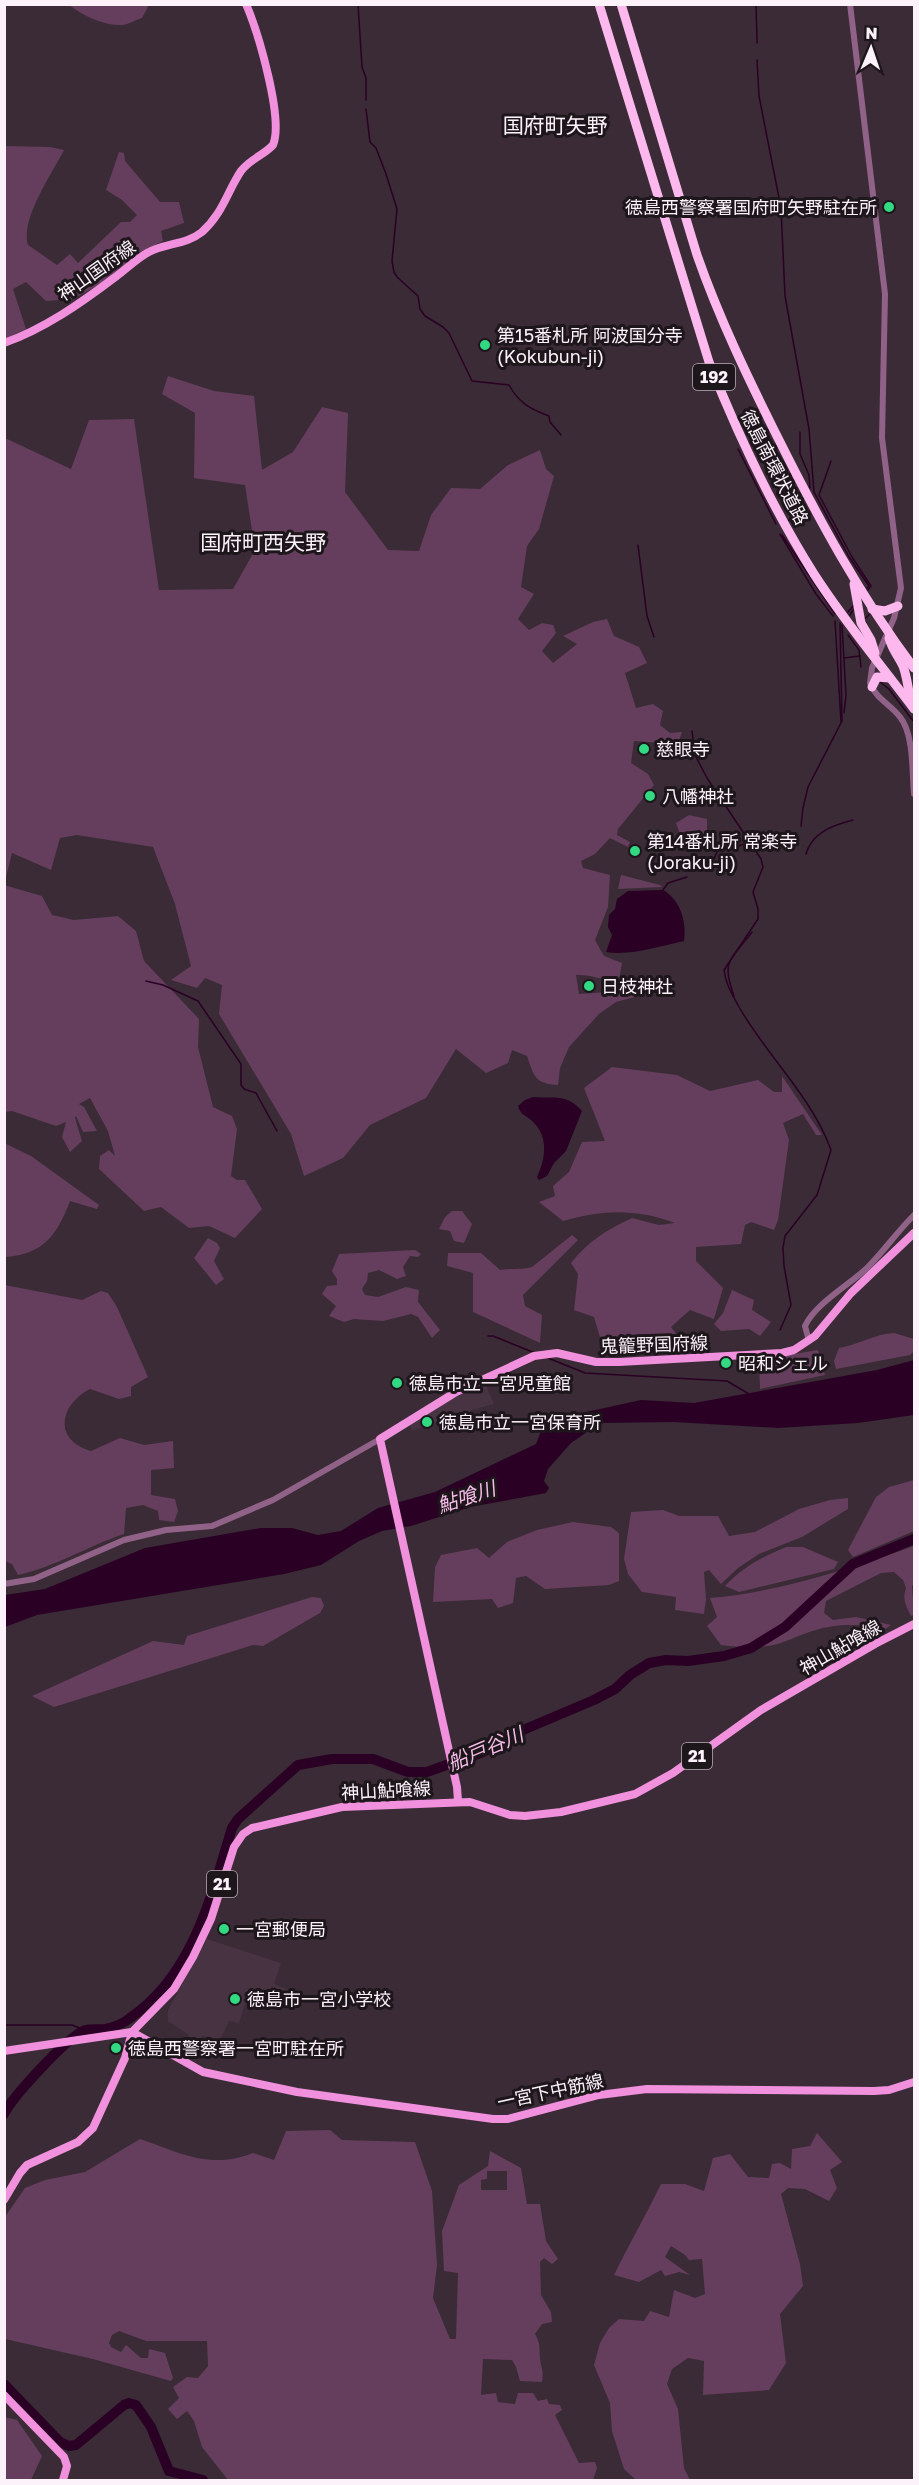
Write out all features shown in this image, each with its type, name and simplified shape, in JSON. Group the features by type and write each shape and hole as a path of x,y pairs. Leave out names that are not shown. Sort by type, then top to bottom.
{"highway":[{"name":"徳島南環状道路","path":"599,4 702,340 726,407 778,513 815,575 914,709"},
{"name":"徳島南環状道路","path":"621,4 710,292 756,395 808,499 872,609 915,668"},
{"path":"852,576 861,622 871,640 876,658"},
{"path":"872,609 885,611 898,606"},
{"path":"888,632 892,650 904,668 906,684 914,709"},
{"path":"872,687 877,677 891,678"}],"main road":[{"name":"神山国府線","path":"4,343 37,329 102,287 152,250 188,240 200,233 226,202 241,171 273,145 276,114 256,33 246,4"},
{"name":"鬼籠野国府線","path":"380,1439 456,1392 539,1355 564,1353 596,1362 618,1362 786,1353 809,1341 851,1293 915,1233"},
{"path":"380,1439 458,1801"},
{"name":"神山鮎喰線","path":"132,2032 174,1989 194,1957 211,1919 234,1847 247,1831 257,1826 342,1807 458,1801 470,1802 510,1815 525,1816 561,1812 635,1794 674,1773 761,1710 915,1623"},
{"path":"4,2051 132,2032 125,2058 93,2128 78,2142 27,2165 4,2200"},
{"name":"一宮下中筋線","path":"132,2032 203,2072 297,2092 493,2119 508,2119 599,2095 647,2089 874,2091 889,2090 915,2082"},
{"path":"4,2395 64,2457 67,2466 63,2481"}],"street":[{"path":"850,4 885,294 882,438 901,588 898,606 870,676 872,687 883,703 900,717 908,731 915,794"},
{"path":"809,1341 805,1326 812,1315 869,1266 893,1236 915,1215"},
{"path":"4,1584 34,1579 124,1540 166,1530 212,1527 273,1500 380,1439"}],"shaded area":[{"path":"69,5 149,5 142,18 123,25 94,20"},
{"path":"4,146 50,147 64,150 33,210 27,234 28,245 57,265 70,254 78,263 121,222 130,222 137,215 122,200 106,190 119,152 124,153 125,161 160,202 179,202 184,223 161,231 163,241 140,252 99,285 73,299 46,301 26,282 13,289 26,329 5,339"},
{"path":"168,376 214,391 254,396 262,470 293,452 322,407 348,413 345,492 388,550 419,551 431,515 451,488 480,489 508,465 540,450 546,469 554,476 539,529 527,546 521,587 534,594 518,619 529,630 542,623 553,625 556,633 542,651 553,663 577,644 563,636 593,622 607,619 614,636 639,647 647,663 625,673 636,708 653,704 663,711 660,725 670,733 682,732 678,744 634,741 631,763 648,774 654,785 618,829 617,835 630,842 628,847 610,838 595,854 581,861 583,868 610,875 608,907 595,940 604,956 622,963 619,979 608,980 576,975 579,994 640,990 642,995 616,1002 599,1014 569,1047 560,1068 558,1085 544,1083 536,1078 527,1056 512,1050 508,1063 486,1073 456,1049 426,1098 370,1125 343,1158 304,1176 291,1134 219,1014 222,985 205,978 197,988 171,980 191,966 175,904 153,847 77,835 60,838 51,870 12,853 5,881 5,438 71,469 89,420 134,419 159,590 233,589 255,550 245,485 194,478 195,413 162,394"},
{"path":"689,815 707,819 707,838 682,840 676,823"},
{"path":"621,875 660,885 662,887 618,889"},
{"path":"4,885 42,896 52,915 74,920 118,916 136,931 144,961 199,1019 198,1047 213,1107 232,1116 237,1129 231,1176 237,1180 245,1180 262,1209 235,1238 209,1226 189,1228 161,1207 144,1211 99,1169 100,1156 109,1150 115,1156 108,1131 90,1098 79,1104 84,1107 97,1131 83,1132 76,1116 82,1141 70,1152 62,1137 66,1122 56,1126 12,1111 5,1112"},
{"path":"612,1067 677,1075 710,1091 758,1080 774,1092 782,1092 782,1076 822,1135 816,1135 803,1114 783,1123 789,1140 778,1220 774,1230 751,1222 745,1225 741,1244 696,1247 696,1261 723,1288 714,1319 690,1310 671,1327 680,1339 652,1348 627,1349 600,1337 594,1317 574,1310 578,1274 571,1263 599,1237 632,1218 659,1225 675,1223 646,1215 619,1212 563,1221 539,1202 555,1196 553,1186 569,1172 582,1142 605,1141 584,1088"},
{"path":"4,1143 31,1156 99,1205 97,1209 70,1201 60,1224 47,1241 30,1252 5,1257"},
{"path":"452,1211 462,1211 472,1224 464,1243 454,1241 450,1231 439,1229 445,1217"},
{"path":"572,1235 578,1240 523,1295 525,1306 542,1315 540,1343 473,1312 473,1273 447,1266 448,1253 481,1253 500,1270 532,1267"},
{"path":"208,1238 217,1243 220,1248 214,1261 224,1279 216,1285 194,1258"},
{"path":"415,1250 421,1254 418,1257 410,1256 403,1267 406,1276 397,1279 379,1270 368,1273 367,1281 362,1289 365,1295 378,1297 406,1287 419,1290 418,1302 440,1330 432,1338 418,1317 411,1314 383,1321 354,1319 344,1322 329,1316 336,1306 322,1294 327,1286 337,1285 337,1279 332,1271 339,1254"},
{"path":"5,1285 82,1300 101,1291 108,1293 117,1307 148,1377 131,1387 131,1396 119,1399 90,1389 72,1404 65,1422 66,1431 70,1439 91,1451 120,1438 144,1445 173,1441 174,1468 151,1470 151,1495 175,1499 178,1511 174,1522 159,1520 158,1511 143,1505 126,1508 124,1534 45,1567 18,1575 12,1564 5,1561"},
{"path":"732,1290 754,1300 752,1310 771,1322 760,1336 749,1329 721,1331 714,1324 723,1313"},
{"path":"894,1333 914,1339 914,1351 910,1355 836,1369 834,1361 839,1348"},
{"path":"818,1350 825,1375 760,1389 759,1360"},
{"path":"485,1383 494,1404 412,1431 410,1425 451,1399"},
{"path":"914,1480 914,1531 853,1557 848,1550 876,1497 889,1487"},
{"path":"848,1498 848,1509 802,1537 759,1554 738,1568 721,1584 709,1570 704,1572 706,1599 704,1614 675,1610 676,1597 642,1592 628,1574 624,1559 631,1512 663,1510 679,1516 718,1516 729,1536 755,1532 799,1509 830,1500"},
{"path":"573,1522 611,1527 619,1533 619,1581 609,1585 545,1589 526,1576 516,1578 513,1603 498,1608 492,1599 433,1602 435,1567 441,1555 477,1548 489,1558 507,1542 537,1530"},
{"path":"914,1546 914,1583 912,1586 914,1615 911,1616 905,1602 906,1588 903,1580 894,1572 881,1573 826,1601 824,1613 833,1620 856,1617 891,1625 885,1629 859,1625 833,1626 774,1645 744,1647 721,1645 707,1626 717,1617 710,1598 788,1585"},
{"path":"786,1547 803,1547 838,1562 834,1569 739,1592 725,1586 753,1563"},
{"path":"312,1597 321,1598 324,1606 320,1613 263,1646 253,1645 54,1707 32,1696 153,1641 184,1645 187,1636"},
{"name":"徳島市一宮小学校","path":"207,1939 281,1963 274,1984 298,1994 295,2007 267,2008 245,2004 239,2023 229,2021 220,2040 202,2036 188,2062 178,2056 189,2035 168,2021 168,2010"},
{"path":"330,2130 342,2140 415,2142 432,2191 437,2265 433,2298 450,2339 456,2339 458,2273 444,2271 442,2231 459,2185 488,2166 490,2151 521,2168 527,2204 540,2204 546,2241 558,2259 552,2264 544,2258 540,2262 541,2295 551,2312 552,2322 542,2324 535,2334 543,2372 542,2382 520,2381 512,2360 483,2359 481,2395 496,2393 498,2402 515,2404 518,2393 533,2393 538,2401 547,2399 549,2404 560,2405 562,2410 555,2415 579,2463 595,2462 597,2468 593,2480 228,2480 202,2447 194,2421 187,2411 177,2419 168,2409 179,2398 173,2387 187,2377 198,2378 208,2366 207,2341 146,2341 119,2331 112,2335 109,2343 111,2347 121,2352 126,2345 141,2358 148,2358 149,2349 165,2353 173,2378 171,2381 93,2359 5,2339 4,2218 25,2188 45,2180 85,2172 140,2139 196,2158 223,2160 253,2153 274,2160 286,2131","holes":["487,2171 507,2171 507,2190 481,2190 481,2180 487,2179"]},
{"path":"817,2133 842,2162 830,2170 837,2188 829,2201 805,2189 788,2188 781,2194 800,2264 803,2286 780,2314 786,2363 769,2390 703,2395 704,2361 688,2358 672,2369 667,2384 678,2409 684,2468 690,2480 636,2480 624,2469 612,2431 610,2403 594,2365 600,2343 609,2328 619,2319 644,2321 650,2311 669,2317 674,2290 695,2298 705,2294 702,2259 689,2260 671,2246 665,2257 690,2275 679,2272 665,2276 661,2270 639,2282 614,2275 661,2184 685,2184 704,2191 713,2158 730,2154 748,2177 769,2178 772,2164 780,2163 791,2169 792,2149 810,2146"},
{"path":"4,2417 17,2420 42,2456 31,2480 5,2480"}],"water":[{"path":"663,890 674,899 681,912 684,941 635,952 606,952 612,935 608,927 609,915 615,909 617,899 628,891"},
{"path":"533,1097 565,1099 582,1111 566,1151 554,1163 547,1176 539,1180 537,1177 544,1155 543,1140 537,1126 521,1113 518,1106"},
{"name":"鮎喰川","path":"914,1360 914,1415 858,1423 778,1428 674,1422 600,1423 571,1443 548,1469 544,1481 549,1488 546,1493 470,1507 411,1526 382,1531 359,1541 321,1565 284,1574 37,1615 5,1627 5,1595 45,1589 145,1548 261,1528 292,1528 318,1535 341,1531 378,1508 435,1492 536,1444 545,1421 641,1400 694,1403 877,1370"}],"waterway":[{"path":"358,4 362,67 366,78 366,100"},
{"path":"756,4 757,43"},
{"path":"757,60 759,96 781,208 785,296 809,429 814,492 849,557 869,586 867,588"},
{"path":"366,109 370,142 376,148 397,209 392,261 394,272 418,296 420,309 425,316 449,333 472,381 509,385 526,405 549,416 550,422 561,435"},
{"path":"800,432 800,454 809,475 810,488"},
{"path":"738,449 776,524"},
{"path":"831,461 819,495 852,557 871,586 868,590"},
{"path":"787,523 803,498"},
{"path":"780,534 816,594 833,616"},
{"path":"782,535 835,614"},
{"path":"638,545 647,616 654,637"},
{"path":"848,612 854,605"},
{"path":"850,615 853,610"},
{"path":"863,620 869,615"},
{"path":"835,621 841,722"},
{"path":"801,826 808,787 842,721 840,623"},
{"path":"842,625 846,695 844,713"},
{"path":"848,635 859,650 861,667"},
{"path":"844,658 860,656"},
{"path":"880,682 889,689 914,722"},
{"path":"692,731 695,755 707,778 761,859 763,867 753,892 758,909 758,919 724,970 726,980 750,1025 813,1112 831,1150 817,1195 785,1236 784,1266 791,1305 780,1330"},
{"path":"806,854 818,835 831,827 853,820"},
{"path":"707,867 714,859 719,847 733,848 749,842"},
{"path":"663,890 668,883 687,877"},
{"path":"734,996 728,968 733,956 752,932"},
{"path":"146,981 163,985 198,1001 241,1064 241,1085 244,1089 256,1093 277,1131"},
{"path":"488,1336 535,1353"},
{"path":"548,1358 585,1373 727,1381 749,1394"},
{"name":"船戸谷川","path":"4,2114 40,2069 75,2036 85,2030 108,2028 125,2022 152,2000 170,1980 197,1933 232,1828 238,1819 298,1765 332,1759 373,1759 408,1772 427,1772 483,1752 516,1733 615,1689 630,1675 649,1663 724,1656 751,1648 785,1627 853,1564 914,1539"},
{"path":"4,2025 72,2025 85,2030"},
{"name":"船戸谷川","path":"4,2384 60,2442 69,2446 76,2445 124,2405 129,2403 136,2405 151,2427 169,2471"},
{"path":"169,2471 203,2480"}],"place":[{"name":"徳島西警察署国府町矢野駐在所","path":"889,207"},
{"name":"第15番札所 阿波国分寺 (Kokubun-ji)","path":"485,345"},
{"name":"慈眼寺","path":"644,749"},
{"name":"八幡神社","path":"650,796"},
{"name":"第14番札所 常楽寺 (Joraku-ji)","path":"635,851"},
{"name":"日枝神社","path":"589,986"},
{"name":"昭和シェル","path":"726,1363"},
{"name":"徳島市立一宮児童館","path":"397,1383"},
{"name":"徳島市立一宮保育所","path":"427,1422"},
{"name":"一宮郵便局","path":"224,1929"},
{"name":"徳島市一宮小学校","path":"235,1999"},
{"name":"徳島西警察署一宮町駐在所","path":"116,2048"}],"district":[{"name":"国府町矢野","path":"555,125"},
{"name":"国府町西矢野","path":"263,542"}]}
